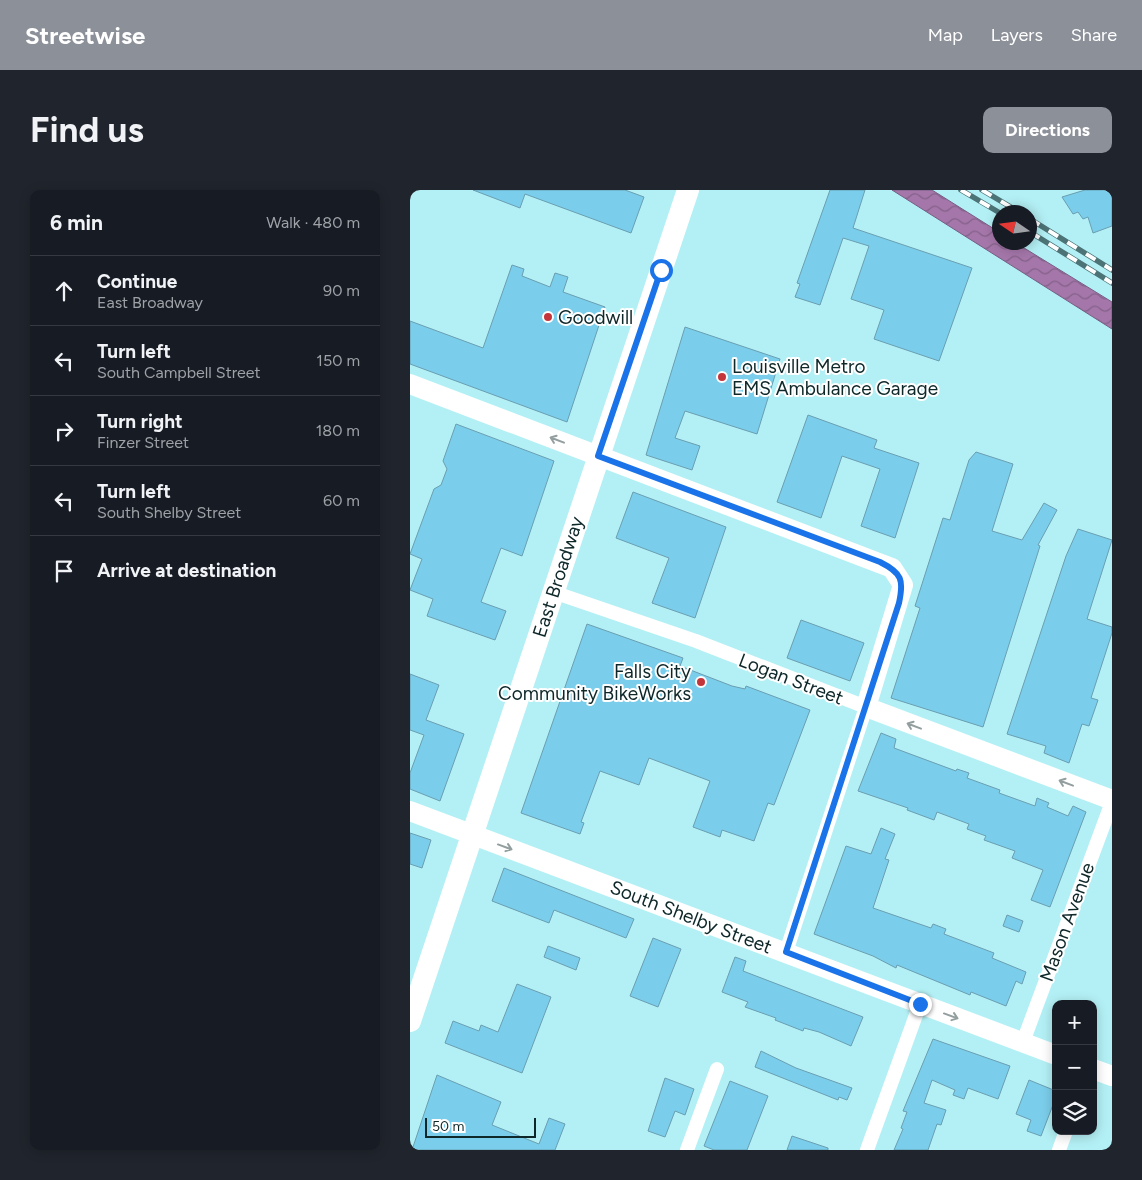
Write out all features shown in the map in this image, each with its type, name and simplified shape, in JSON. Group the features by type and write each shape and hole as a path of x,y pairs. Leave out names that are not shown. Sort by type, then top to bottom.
{"main road":[{"name":"East Broadway","path":"410,1021 688,190"},
{"path":"410,384 892,568 903,585 866,707"},
{"path":"410,397 497,430 516,424"},
{"name":"Logan Street","path":"866,707 1112,801"},
{"name":"South Shelby Street","path":"410,811 1052,1053"},
{"path":"1097,1070 1112,1076"}],"street":[{"name":"Logan Street","path":"554,592 696,641 866,707"},
{"path":"786,952 866,707"},
{"name":"Mason Avenue","path":"1023,1042 1112,801"},
{"path":"867,1150 920,1004"},
{"path":"687,1150 717,1069"},
{"path":"1059,1150 1065,1135"}],"water":[{"path":"892,190 932,190 992,228 992,250 1027,250 1112,302 1112,329"}],"building":[{"path":"473,190 625,190 644,197 631,233 525,194 520,208"},
{"path":"830,190 865,190 853,228 972,268 939,361 874,339 884,310 851,299 869,246 843,238 820,305 795,297 800,284 797,283"},
{"path":"1085,190 1112,190 1112,226 1093,233 1088,217 1083,219 1078,212 1073,214 1062,197"},
{"path":"512,265 524,269 522,276 550,287 555,273 568,277 563,292 605,307 567,422 410,364 410,321 483,348"},
{"name":"Louisville Metro EMS Ambulance Garage","path":"685,327 780,359 757,434 685,411 675,438 700,446 692,470 646,455"},
{"path":"808,415 877,440 874,448 919,463 895,538 861,526 880,469 842,456 821,518 777,502"},
{"path":"456,424 554,461 522,556 501,548 481,602 506,611 495,640 427,616 433,599 410,590 422,559 410,554 434,489 441,485 447,469 443,461"},
{"path":"976,452 1013,464 992,531 1022,540 1044,503 1057,510 1038,545 1040,546 983,727 891,698 920,608 915,606 943,518 950,520 969,460"},
{"path":"633,492 726,527 695,618 652,603 669,558 616,538"},
{"path":"1078,529 1112,540 1087,619 1112,627 1112,633 1091,698 1098,700 1089,726 1082,724 1069,763 1044,753 1046,746 1007,734 1066,556"},
{"path":"801,620 864,643 850,681 787,658"},
{"path":"587,624 683,658 680,666 732,686 745,689 746,686 810,710 774,805 768,803 754,841 722,830 720,837 693,827 710,781 649,758 639,785 600,771 581,822 584,823 580,834 521,813"},
{"path":"410,674 439,685 426,720 464,734 440,801 410,789 410,773 424,735 410,730"},
{"path":"881,733 896,739 894,748 956,771 957,769 969,773 967,778 1000,790 999,793 1035,806 1037,798 1049,803 1047,807 1068,816 1073,806 1086,812 1050,907 1031,900 1043,870 1012,858 1015,851 984,840 986,836 967,829 969,824 937,812 934,820 907,810 908,808 858,791"},
{"path":"881,828 895,834 885,859 889,860 873,908 931,928 933,924 946,929 944,934 994,953 992,958 1026,972 1022,984 1016,981 1006,1006 971,992 970,995 897,965 896,968 873,956 814,934 846,846 871,854"},
{"path":"410,833 431,840 422,868 410,864"},
{"path":"504,868 634,919 626,938 554,910 549,923 492,901"},
{"path":"1007,915 1023,921 1019,932 1003,926"},
{"path":"653,938 681,949 658,1007 630,996"},
{"path":"548,946 580,958 576,970 544,957"},
{"path":"735,957 746,961 743,971 863,1017 851,1046 819,1032 804,1028 803,1031 775,1020 776,1018 745,1007 748,1002 722,992"},
{"path":"517,984 551,997 522,1073 445,1043 453,1021 479,1031 481,1025 498,1032"},
{"path":"933,1039 1010,1066 998,1099 968,1088 964,1099 953,1095 955,1090 932,1080 924,1103 946,1110 941,1125 937,1124 928,1150 894,1150 903,1129 901,1128 907,1112 903,1111"},
{"path":"761,1051 796,1068 852,1088 847,1100 839,1097 838,1100 755,1067"},
{"path":"437,1075 501,1102 492,1125 539,1144 549,1118 565,1124 555,1150 412,1150"},
{"path":"665,1078 694,1089 685,1115 675,1111 665,1137 648,1131"},
{"path":"1029,1080 1052,1089 1052,1107 1041,1136 1027,1131 1031,1120 1016,1114"},
{"path":"730,1081 768,1096 747,1150 714,1150 704,1146"},
{"path":"792,1136 828,1148 828,1150 787,1150"}],"railway":[{"path":"961,190 992,208"},
{"path":"982,190 1007,205"},
{"path":"1037,223 1112,270"},
{"path":"1037,236 1112,283"}],"place":[{"name":"Goodwill","path":"548,317"},
{"name":"Louisville Metro EMS Ambulance Garage","path":"722,377"},
{"name":"Falls City Community BikeWorks","path":"701,682"}],"route":[{"path":"661,270 598,456 880,562 892,568 901,579 903,585 899,603 786,952 920,1004"}]}
